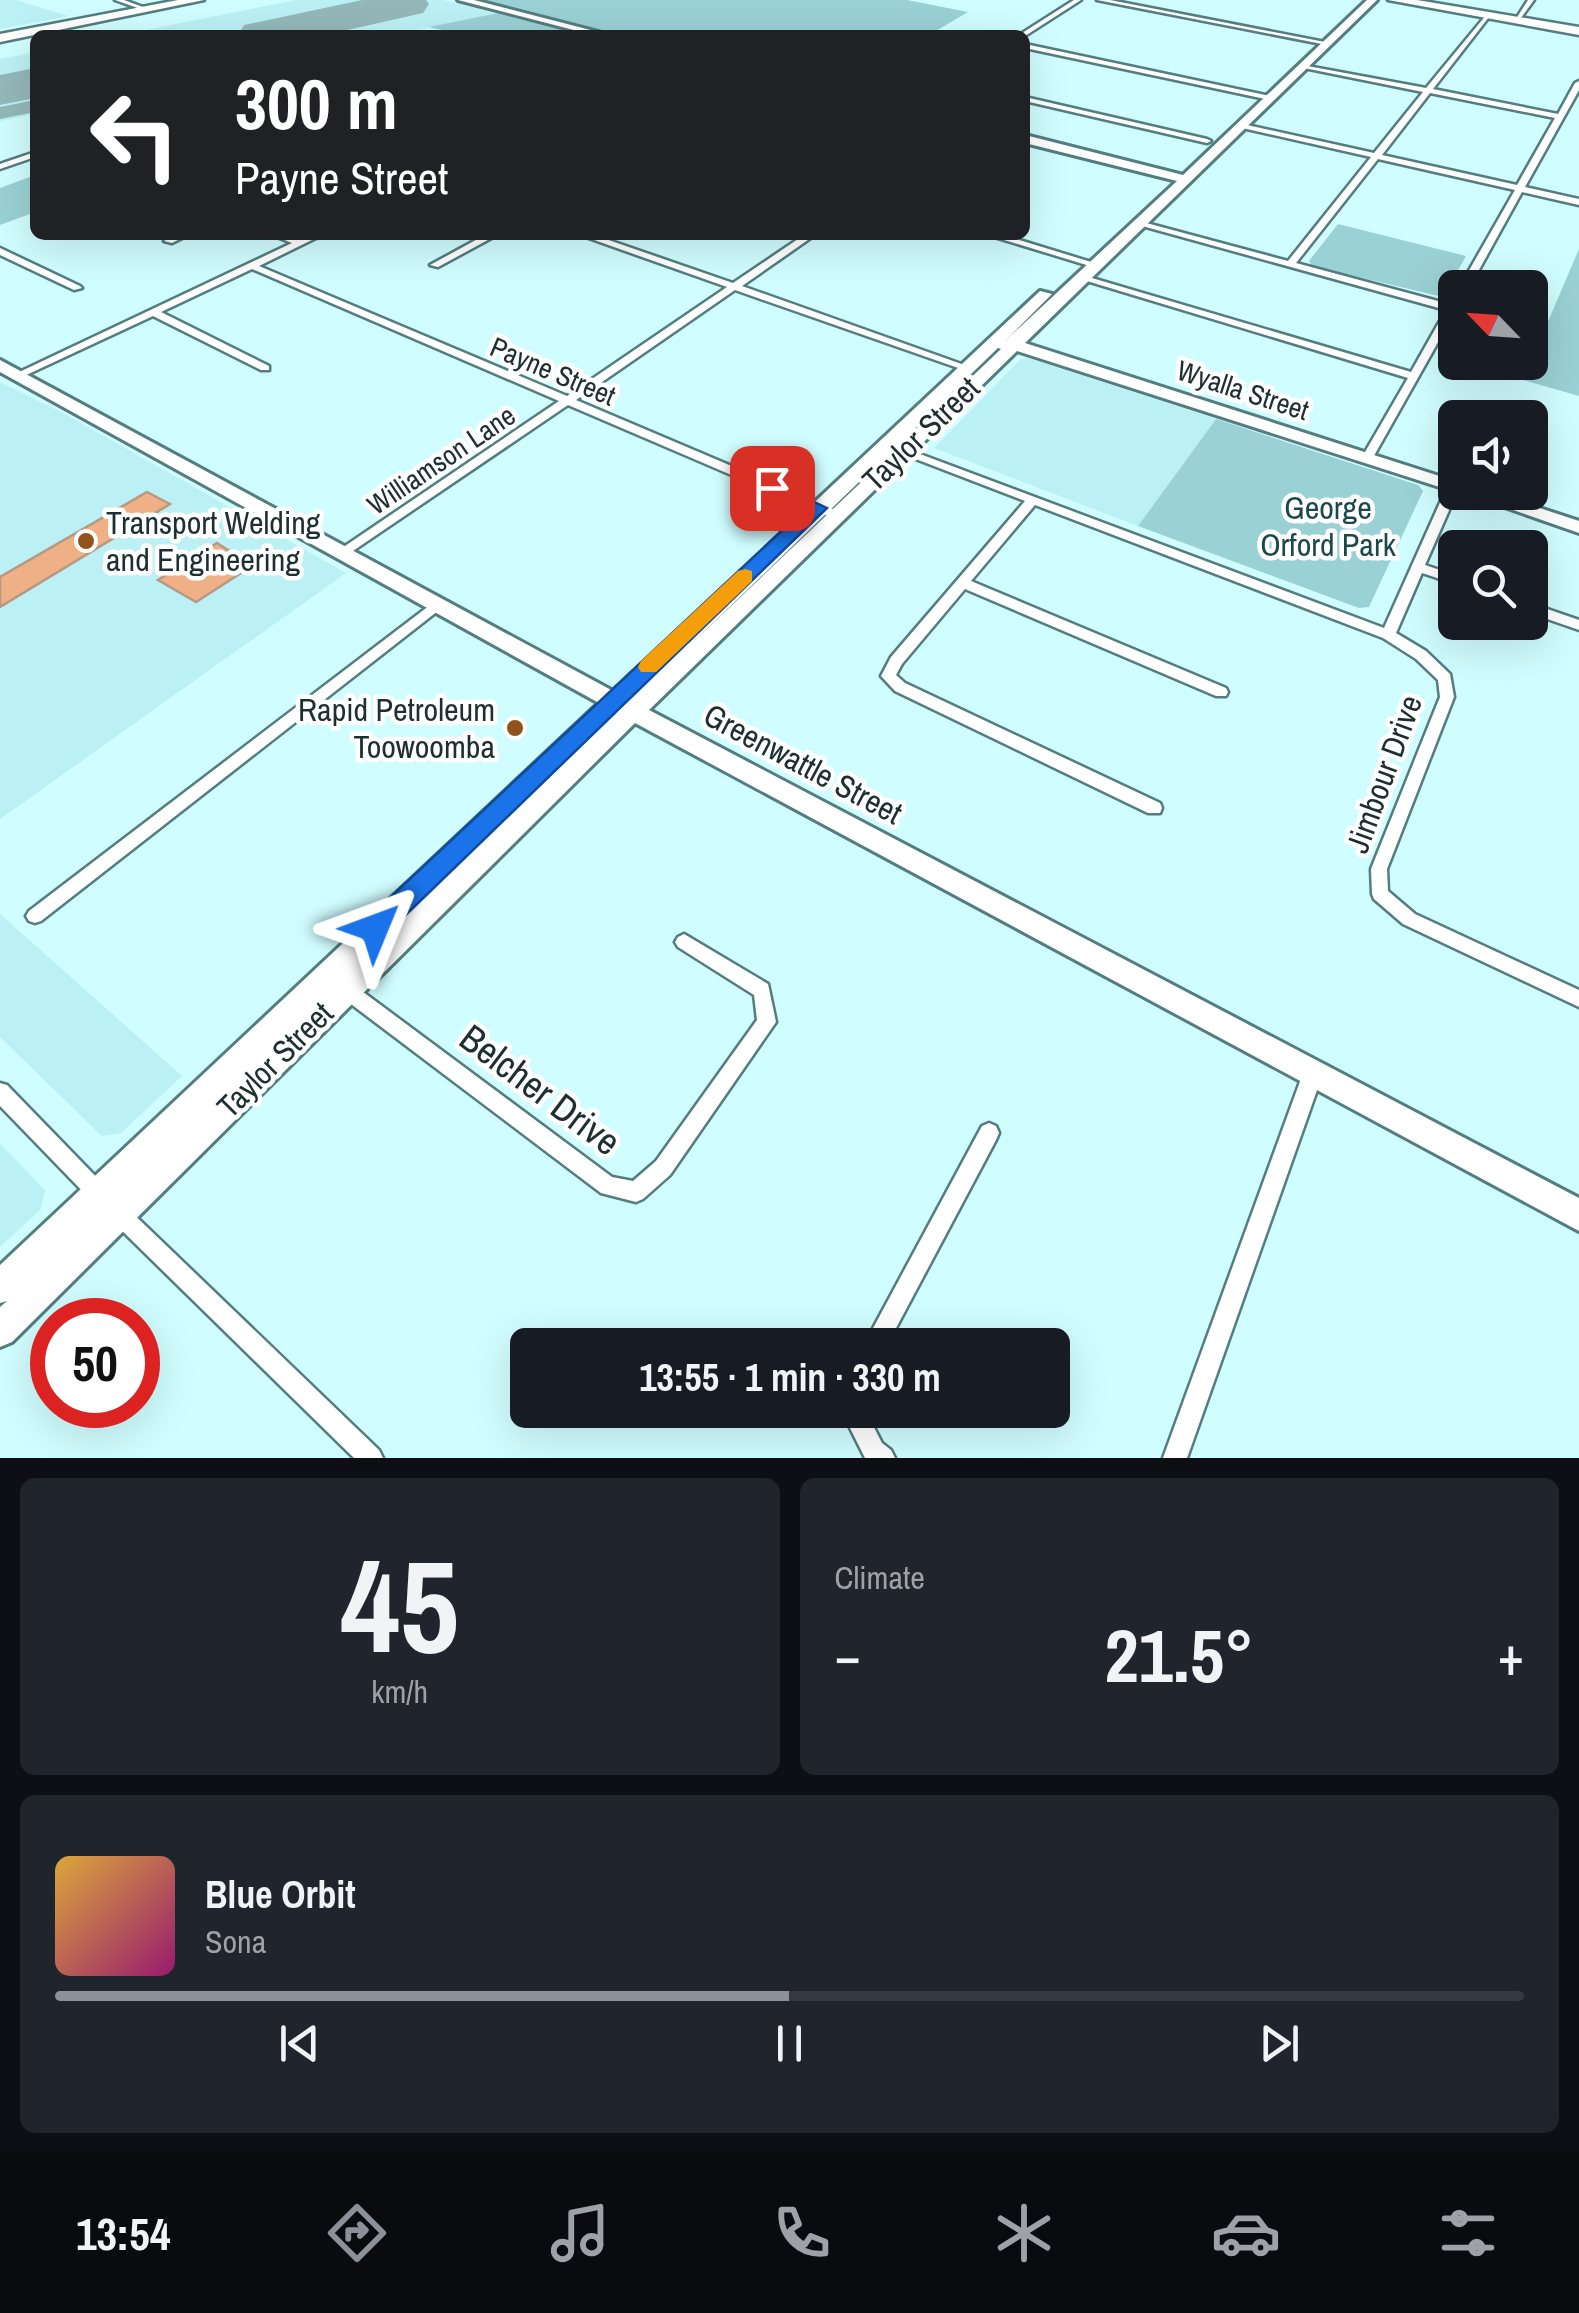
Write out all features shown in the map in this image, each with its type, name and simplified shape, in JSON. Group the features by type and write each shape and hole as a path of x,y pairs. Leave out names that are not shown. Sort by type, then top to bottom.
{"highway":[{"path":"144,8 177,0"},
{"path":"31,30 198,0"},
{"path":"1366,1 1396,0 1579,32"},
{"path":"0,36 30,30"}],"main road":[{"path":"463,0 586,30"},
{"name":"Taylor Street","path":"622,706 837,516 1178,177 1239,127 1263,96 1366,1"},
{"name":"Taylor Street","path":"0,1330 108,1204 622,706 818,508 965,367 1139,224 1206,142 1304,66 1321,42"},
{"path":"1030,140 1178,177"},
{"path":"965,367 979,362 1000,344 1014,344"},
{"name":"Wyalla Street","path":"1014,344 1438,482"},
{"name":"Greenwattle Street","path":"9,370 622,706 1312,1076 1579,1214"},
{"name":"Wyalla Street","path":"1526,510 1579,527"},
{"name":"Taylor Street","path":"0,1287 108,1204"}],"street":[{"path":"118,0 144,8"},
{"path":"1030,30 1078,0"},
{"path":"1100,0 1321,42"},
{"path":"1516,21 1530,0"},
{"path":"1290,265 1487,16"},
{"path":"1030,47 1263,96"},
{"path":"1304,66 1560,117"},
{"path":"1474,270 1579,83"},
{"path":"1030,100 1206,142"},
{"path":"1239,127 1579,202"},
{"path":"0,167 30,156"},
{"path":"1139,224 1438,302"},
{"path":"291,240 299,243"},
{"path":"9,370 153,312 306,240"},
{"path":"435,265 482,240"},
{"path":"598,240 965,367"},
{"name":"Williamson Lane","path":"344,553 803,240"},
{"path":"1007,240 1414,376"},
{"path":"0,251 78,288"},
{"name":"Payne Street","path":"252,266 837,516"},
{"path":"153,312 265,368"},
{"path":"1367,459 1438,333"},
{"name":"Jimbour Drive","path":"904,451 1388,635 1421,654 1445,678 1446,696 1378,869 1380,894 1409,919 1579,999"},
{"path":"1034,500 888,676 900,687 1154,808"},
{"path":"1388,635 1449,510"},
{"path":"1418,567 1438,574"},
{"path":"965,584 1220,692"},
{"path":"36,916 438,604"},
{"path":"1548,615 1579,626"},
{"name":"Belcher Drive","path":"337,982 608,1186 636,1192 663,1168 767,1022 762,990 684,942"},
{"path":"1175,1458 1312,1076"},
{"path":"0,1092 108,1204 371,1458"},
{"path":"884,1328 989,1134"},
{"path":"862,1428 874,1451 883,1458"}],"shaded area":[{"path":"0,0 16,0 68,16 0,29"},
{"path":"296,0 443,0 498,13 415,30 145,30"},
{"path":"30,53 30,115 0,121 0,59"},
{"path":"1028,358 1216,419 1138,526 934,448 1021,359"},
{"path":"0,382 65,414 346,573 0,819"},
{"path":"0,914 182,1076 121,1133 102,1136 0,1037"},
{"path":"0,1144 45,1190 41,1209 0,1247"}],"green space":[{"path":"479,0 907,0 968,12 937,30 603,30"},
{"path":"498,13 565,30 441,30 429,27"},
{"path":"30,177 30,214 0,225 0,188"},
{"path":"1338,224 1466,256 1458,270 1438,270 1438,296 1312,266 1309,261"},
{"path":"1579,249 1579,396 1523,380 1548,380 1548,322"},
{"name":"George Orford Park","path":"1216,419 1418,485 1423,491 1369,607 1359,608 1138,526"}],"building":[{"name":"Transport Welding and Engineering","path":"147,492 170,504 0,607 0,577"},
{"path":"217,543 242,559 230,566 241,573 196,602 158,580"}],"taxiway":[{"path":"0,113 30,107"}],"runway":[{"path":"285,30 407,4"},
{"path":"0,90 30,84"}],"slow traffic":[{"path":"649,667 745,576"}],"place":[{"name":"Transport Welding and Engineering","path":"86,541"},
{"name":"Rapid Petroleum Toowoomba","path":"515,728"}],"route":[{"path":"375,928 818,508 772,488"}]}
